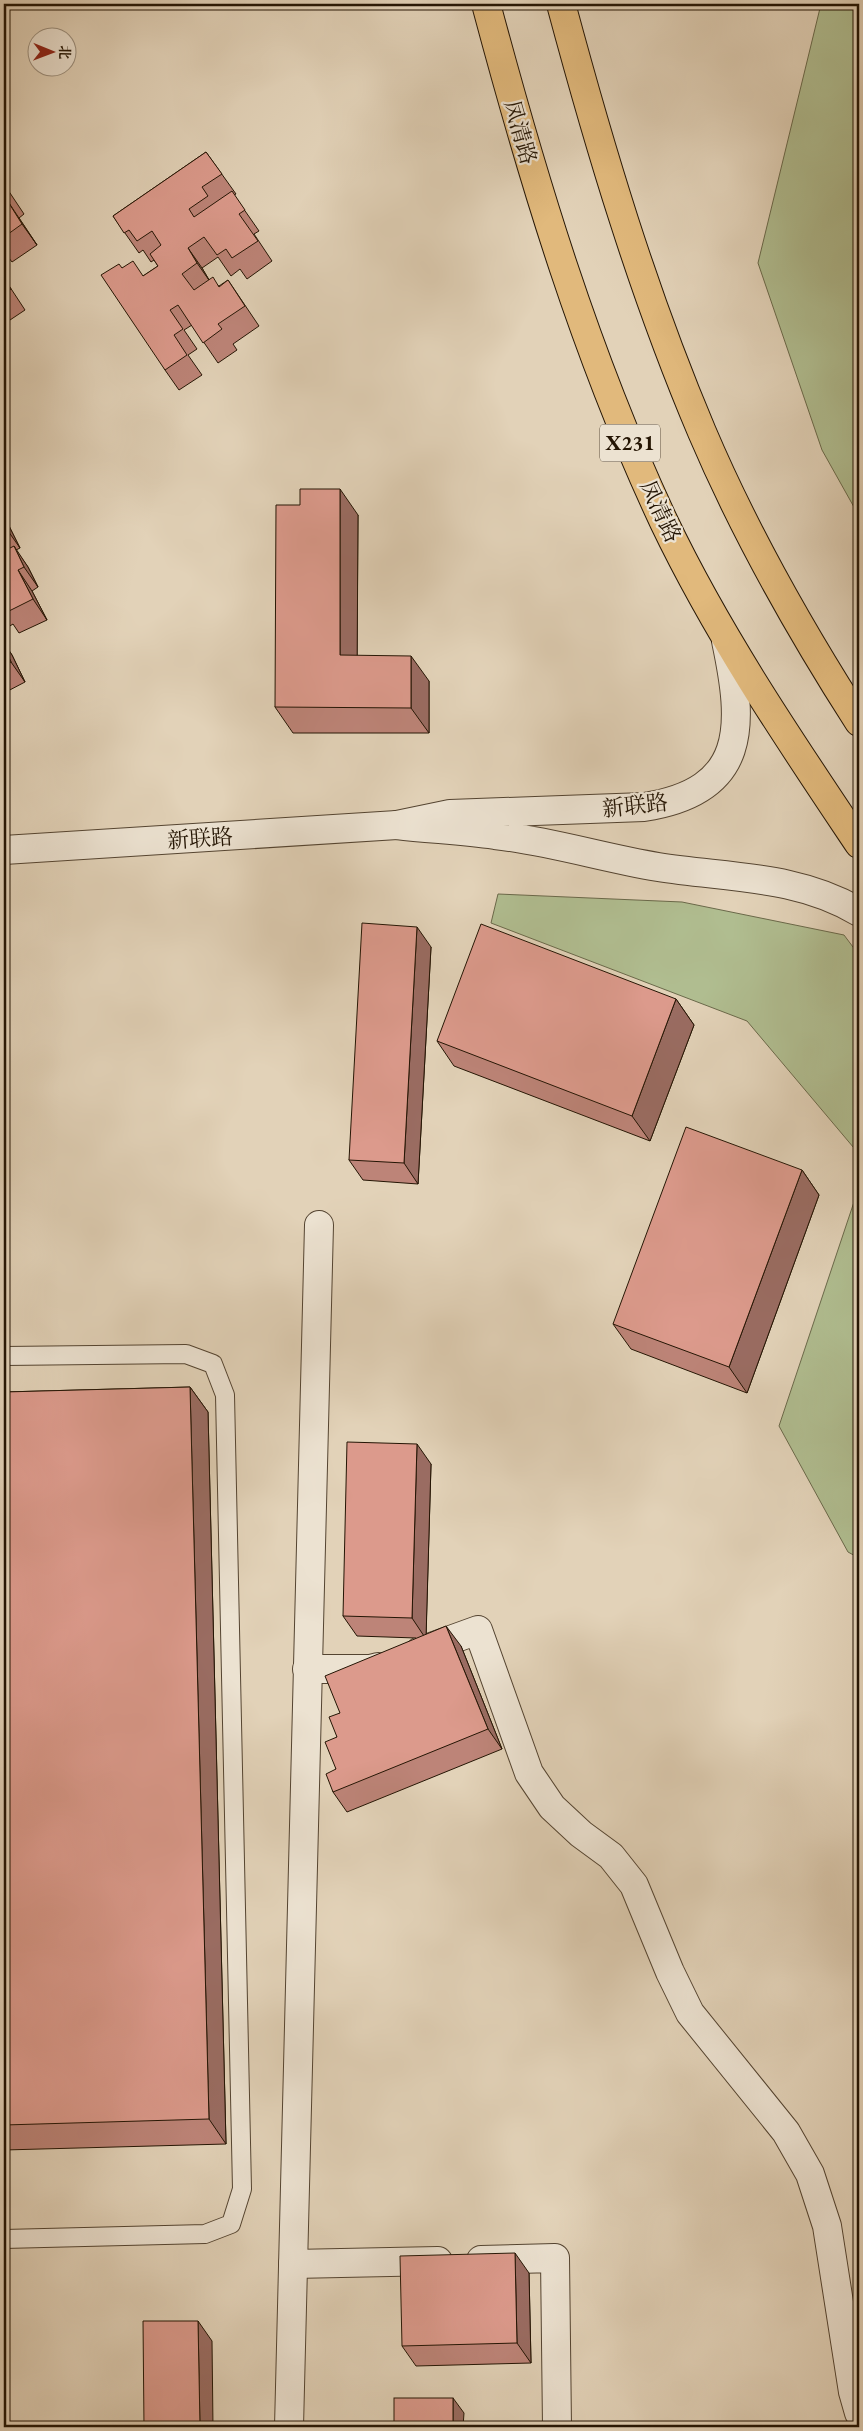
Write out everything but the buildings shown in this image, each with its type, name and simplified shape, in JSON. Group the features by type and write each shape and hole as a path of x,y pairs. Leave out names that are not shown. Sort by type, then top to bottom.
{"main road":[{"name":"凤清路","path":"486,4 547,219 592,348 665,523 724,632 859,844"},
{"path":"561,4 619,206 659,320 703,434 756,544 813,646 859,722"}],"street":[{"name":"新联路","path":"4,850 397,825 450,814 644,807 670,803 696,793 716,777 730,751 737,720 735,684 724,632"},
{"name":"新联路","path":"397,825 494,834 652,866 767,879 805,888 845,903 859,912"},
{"path":"289,2427 319,1225"},
{"path":"307,1669 370,1670 478,1630 529,1773 552,1807 581,1834 611,1856 634,1885 670,1972 690,2013 786,2132 810,2174 826,2226 853,2392 859,2413"},
{"path":"293,2264 555,2258 557,2427"}],"lane":[{"path":"4,1356 186,1354 213,1364 225,1395 242,2189 231,2224 205,2234 4,2239"}],"green space":[{"path":"821,4 859,4 859,516 822,450 758,263"},
{"path":"498,894 682,902 844,935 859,955 859,1154 747,1021 491,923"},
{"path":"859,1187 859,1558 848,1552 779,1426"}]}
